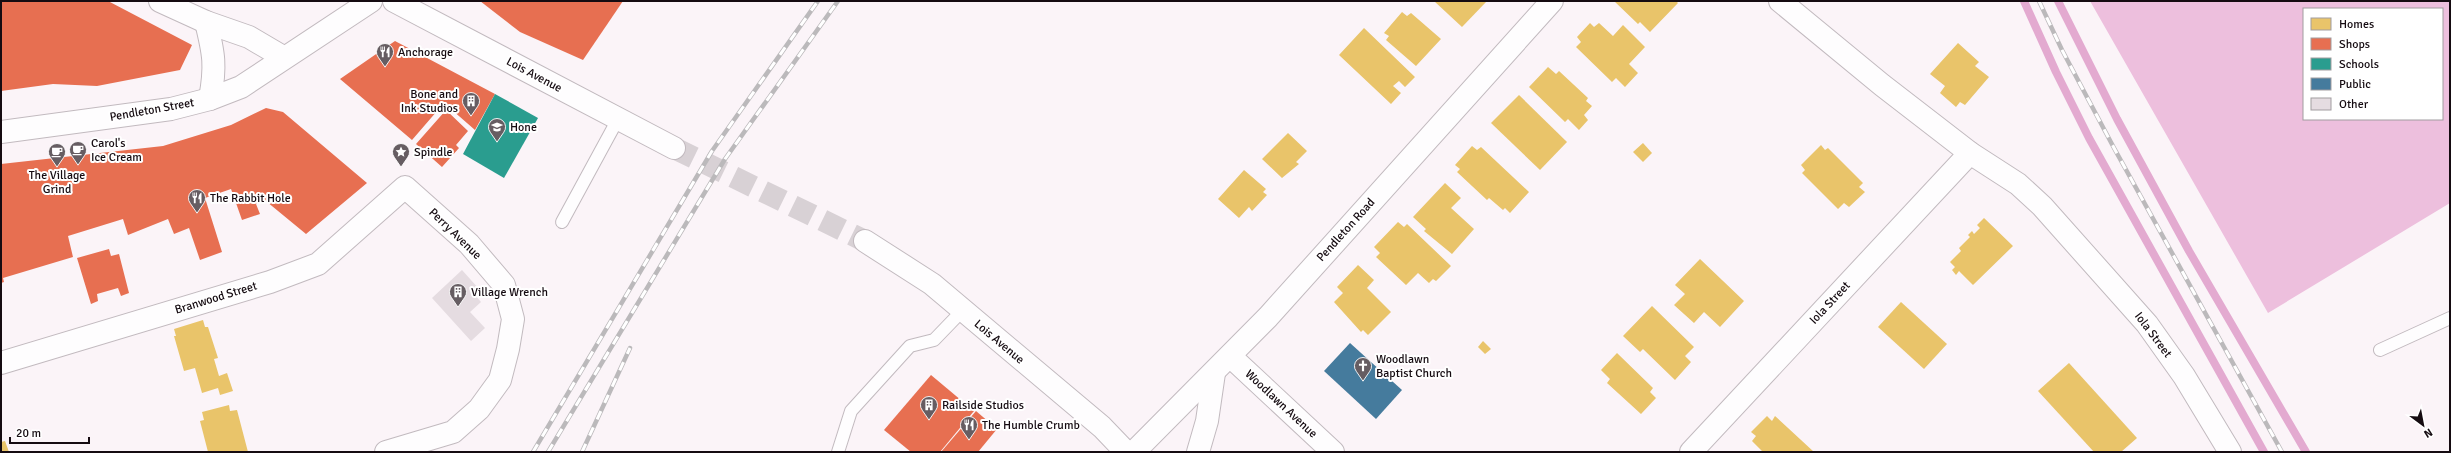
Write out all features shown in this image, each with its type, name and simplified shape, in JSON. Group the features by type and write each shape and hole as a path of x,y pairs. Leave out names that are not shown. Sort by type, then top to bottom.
{"street":[{"path":"160,1 206,22 249,37 283,57"},
{"name":"Pendleton Street","path":"1,132 171,109 210,98 241,87 283,57 371,1"},
{"name":"Lois Avenue","path":"394,1 674,148"},
{"name":"Pendleton Road","path":"1134,452 1230,356 1552,1"},
{"name":"Iola Street","path":"1780,1 1882,85 1970,153 2018,184 2042,206 2147,324 2184,376 2230,452"},
{"path":"206,22 214,57 214,74 210,98"},
{"name":"Iola Street","path":"1691,452 1970,153"},
{"name":"Branwood Street","path":"1,363 270,282 318,264 405,187"},
{"name":"Perry Avenue","path":"386,452 420,446 453,432 479,409 500,380 508,349 513,319 504,285 469,244 405,187"},
{"name":"Lois Avenue","path":"865,241 932,284 962,311 1102,427 1126,452"},
{"name":"Woodlawn Avenue","path":"1230,356 1333,452"},
{"path":"1198,452 1207,421 1214,373"}],"lane":[{"path":"562,222 618,119"},
{"path":"838,452 851,411 910,346 934,340 962,311"},
{"path":"2380,350 2450,318"}],"shaded area":[{"path":"2090,1 2450,1 2450,203 2268,313"}],"building: Homes":[{"path":"1434,1 1487,1 1462,27"},
{"path":"1614,1 1676,1 1678,3 1650,32 1640,22 1638,24"},
{"path":"1402,12 1407,16 1411,13 1441,39 1416,66 1386,40 1389,36 1384,33"},
{"path":"1590,23 1594,27 1599,23 1613,36 1623,25 1645,47 1629,64 1638,73 1625,87 1616,78 1612,82 1576,47 1581,42 1577,37"},
{"path":"1364,28 1415,77 1405,87 1399,81 1393,86 1401,93 1391,104 1339,55"},
{"path":"1958,43 1979,62 1975,66 1989,77 1965,105 1960,102 1956,107 1940,93 1945,86 1930,74"},
{"path":"1548,67 1556,74 1559,71 1588,98 1586,101 1592,106 1584,115 1588,120 1579,130 1568,119 1565,122 1529,87"},
{"path":"1519,95 1567,142 1540,170 1491,123"},
{"path":"1288,133 1307,151 1296,162 1299,164 1282,178 1262,159"},
{"path":"1643,143 1652,153 1643,162 1633,152"},
{"path":"1821,145 1825,150 1828,148 1863,183 1859,187 1865,192 1849,207 1844,203 1838,209 1802,173 1805,170 1801,165"},
{"path":"1472,146 1477,150 1481,147 1529,192 1510,213 1505,208 1503,210 1489,198 1487,200 1457,172 1460,169 1455,165"},
{"path":"1244,170 1266,189 1263,192 1267,195 1252,211 1249,207 1239,218 1218,199"},
{"path":"1445,183 1461,198 1451,208 1474,229 1452,254 1424,231 1426,229 1413,217"},
{"path":"1984,218 2013,246 1973,285 1959,271 1956,275 1952,270 1955,267 1950,262 1961,251 1959,248 1970,237 1968,235 1972,231 1974,234 1980,228 1977,225"},
{"path":"1398,222 1404,227 1407,224 1451,266 1436,281 1433,279 1429,283 1418,273 1406,285 1376,257 1380,253 1374,247"},
{"path":"1700,259 1744,301 1720,327 1704,312 1694,323 1674,305 1685,294 1675,285"},
{"path":"1358,265 1374,280 1367,288 1391,312 1368,335 1363,330 1361,332 1334,302 1343,293 1337,287"},
{"path":"1901,302 1947,344 1924,369 1878,327"},
{"path":"1652,306 1694,347 1685,356 1691,362 1675,380 1643,349 1640,352 1623,336"},
{"path":"203,320 205,327 208,327 218,358 214,359 219,376 227,373 233,391 220,395 218,388 202,393 195,368 184,371 174,336 176,336 174,329"},
{"path":"1483,341 1491,349 1485,354 1478,347"},
{"path":"1617,353 1653,388 1650,392 1656,398 1641,414 1607,383 1610,379 1601,370"},
{"path":"2069,363 2137,438 2121,452 2094,452 2038,391"},
{"path":"229,405 230,411 237,410 248,452 208,452 200,421 204,420 202,412"},
{"path":"1767,416 1772,421 1775,416 1814,452 1763,452 1752,441 1756,436 1751,432"},
{"path":"5,441 9,452 1,452 1,442"}],"building: Shops":[{"path":"1,1 108,1 192,45 180,70 97,86 53,84 1,91"},
{"path":"480,1 623,1 583,60 520,32"},
{"path":"395,41 495,94 475,130 444,103 412,140 340,79"},
{"path":"266,108 283,112 367,183 306,234 261,197 256,204 260,214 242,220 231,189 205,198 222,252 200,260 189,228 174,234 168,219 128,235 123,219 68,236 73,257 3,278 4,282 1,283 1,164 163,146 231,125"},
{"path":"446,110 468,131 456,145 459,148 442,167 416,144"},
{"path":"109,249 111,256 119,254 129,293 121,296 118,288 97,294 98,301 91,304 77,258"},
{"name":"Railside Studios","path":"931,375 974,411 940,452 911,452 884,430"},
{"name":"The Humble Crumb","path":"976,411 997,429 978,452 941,452"}],"building: Schools":[{"name":"Hone","path":"495,94 538,118 504,178 463,154"}],"building: Public":[{"name":"Woodlawn Baptist Church","path":"1350,343 1402,390 1376,419 1324,371"}],"building: Other":[{"name":"Village Wrench","path":"462,270 479,289 474,294 481,302 470,312 485,328 471,341 432,298"}],"waterway":[{"path":"2024,1 2056,72 2089,138 2264,452"},
{"path":"2058,1 2117,119 2189,251 2306,452"}],"tunnel":[{"path":"674,148 865,241"}],"railway":[{"path":"533,452 712,151 818,1"},
{"path":"548,452 725,159 838,1"},
{"path":"2039,1 2062,50 2114,148 2282,452"},
{"path":"582,452 630,348"}],"place":[{"name":"Anchorage","path":"385,67"},
{"name":"Bone and Ink Studios","path":"471,116"},
{"name":"Hone","path":"497,142"},
{"name":"Carol's Ice Cream","path":"78,165"},
{"name":"The Village Grind","path":"57,167"},
{"name":"Spindle","path":"401,167"},
{"name":"The Rabbit Hole","path":"197,213"},
{"name":"Village Wrench","path":"458,307"},
{"name":"Woodlawn Baptist Church","path":"1363,381"},
{"name":"Railside Studios","path":"929,420"},
{"name":"The Humble Crumb","path":"969,440"}]}
